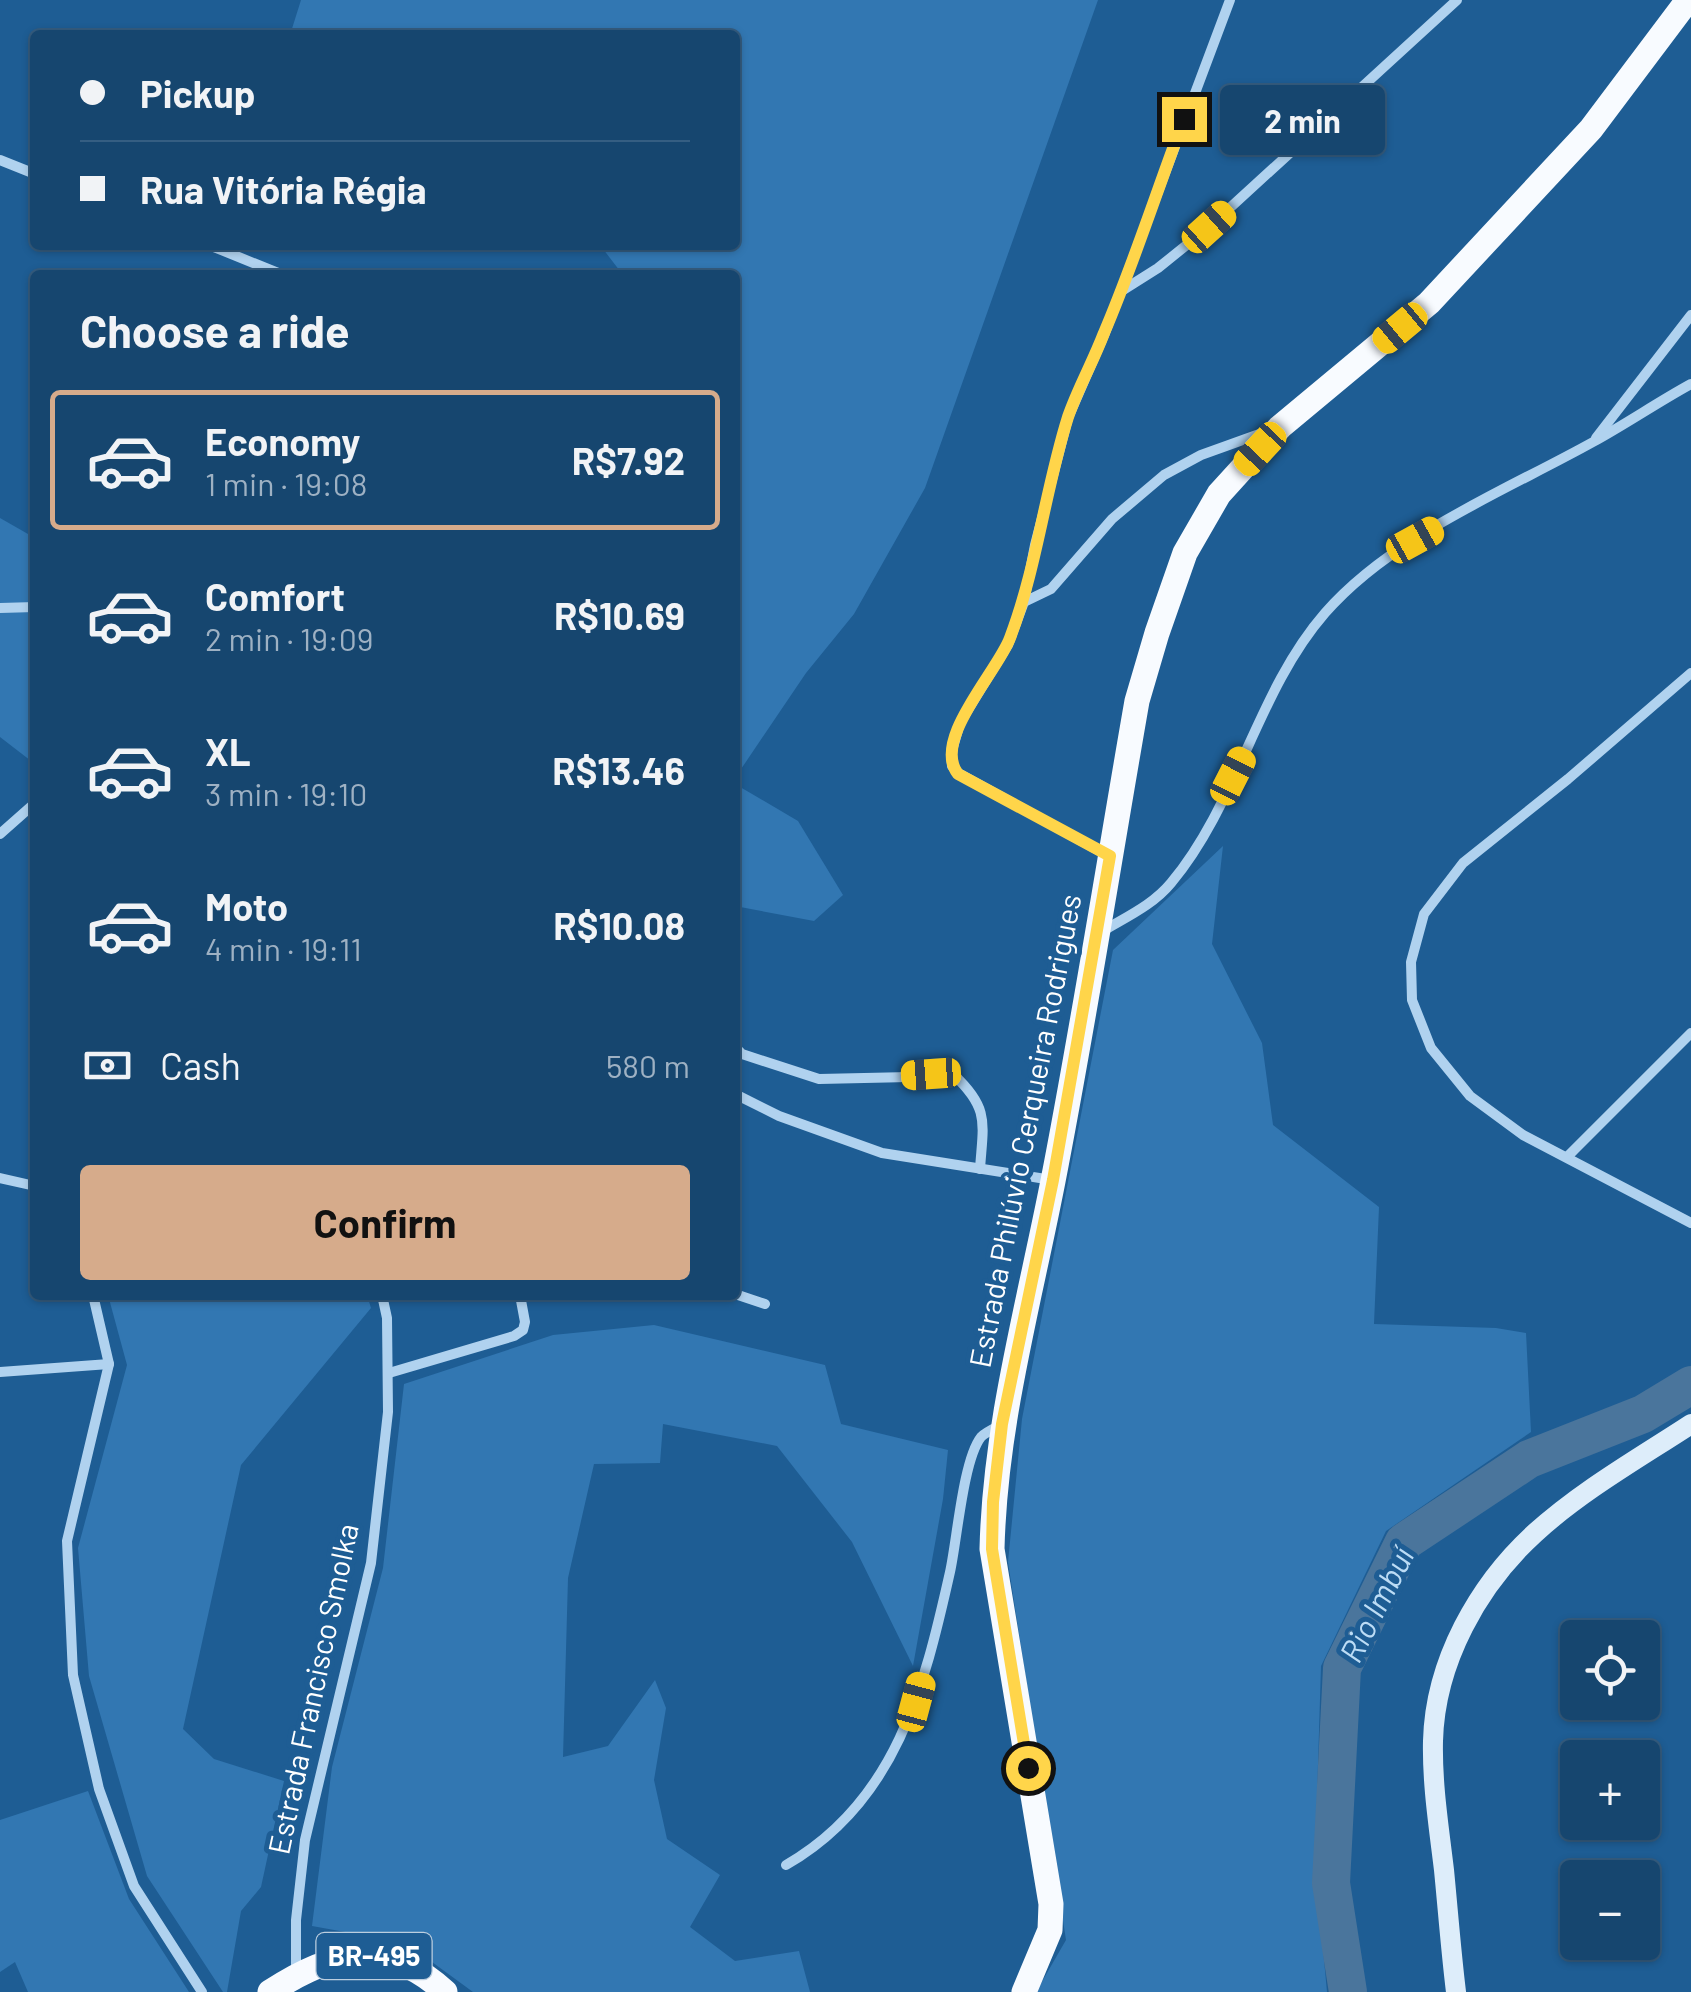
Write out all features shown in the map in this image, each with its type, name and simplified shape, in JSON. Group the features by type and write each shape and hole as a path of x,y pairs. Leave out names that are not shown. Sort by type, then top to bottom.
{"main road":[{"name":"Estrada Philúvio Cerqueira Rodrigues","path":"1024,1992 1050,1930 1051,1904 992,1549 993,1502 1002,1424 1053,1180 1138,701 1157,633 1185,553 1219,494 1280,427 1430,303 1591,129 1688,0"},
{"name":"BR-495","path":"270,1992 325,1962 354,1956 384,1957 406,1963 445,1992"}],"street":[{"path":"1110,856 958,774 952,766 951,754 960,723 1008,645 1024,602 1068,418 1230,0"},
{"path":"1119,293 1209,227 1457,0"},
{"path":"0,160 30,172"},
{"path":"221,250 270,270"},
{"path":"1593,442 1691,315"},
{"path":"1098,934 1150,903 1170,884 1201,839 1296,651 1351,585 1386,556 1691,384"},
{"path":"1024,602 1050,589 1112,520 1164,475 1201,455 1280,427"},
{"path":"0,608 30,607"},
{"path":"1691,673 1463,863 1424,914 1412,962 1412,1000 1432,1048 1470,1096 1523,1134 1691,1222"},
{"path":"0,834 30,807"},
{"path":"1568,1156 1691,1033"},
{"path":"740,1052 818,1078 955,1076 974,1094 983,1117 980,1168"},
{"path":"740,1096 779,1116 882,1153 1053,1180"},
{"path":"0,1178 30,1185"},
{"path":"740,1296 765,1304"},
{"path":"94,1300 109,1364 67,1541 74,1675 100,1789 134,1886 202,1992"},
{"name":"Estrada Francisco Smolka","path":"296,1975 296,1920 305,1840 371,1564 389,1374 383,1300"},
{"path":"389,1374 514,1336 523,1330 525,1322 521,1300"},
{"path":"0,1372 109,1364"},
{"path":"786,1865 810,1852 834,1829 887,1768 916,1702 950,1572 970,1464 982,1437 1002,1424"},
{"path":"1456,1992 1436,1809 1433,1739 1440,1694 1454,1648 1472,1608 1499,1570 1536,1532 1691,1424"}],"shaded area":[{"path":"301,0 1098,0 925,488 854,614 806,673 740,771 740,270 619,270 604,250 740,250 740,30 292,30"},
{"path":"0,518 30,535 30,760 0,737"},
{"path":"740,787 798,821 843,895 814,921 740,907"},
{"path":"1223,846 1212,944 1262,1043 1273,1125 1379,1207 1374,1324 1496,1328 1526,1333 1531,1432 1386,1531 1321,1666 1315,1864 1327,1992 1036,1992 1066,1940 1008,1562 1022,1419 1113,950"},
{"path":"109,1300 369,1300 371,1308 241,1465 183,1729 214,1759 284,1781 261,1887 241,1911 227,1992 223,1992 147,1876 89,1676 78,1548 127,1365"},
{"path":"654,1325 825,1365 841,1424 948,1450 913,1666 852,1542 777,1446 663,1424 660,1463 594,1464 568,1578 563,1757 608,1746 655,1680 666,1708 654,1780 667,1839 720,1875 690,1927 735,1961 799,1951 810,1992 473,1992 406,1943 312,1926 332,1767 383,1568 404,1384 553,1335"},
{"path":"88,1791 129,1899 189,1992 28,1992 15,1962 0,1972 0,1820"}],"waterway":[{"name":"Rio Imbuí","path":"1348,1992 1331,1883 1342,1668 1404,1542 1529,1459 1643,1414 1691,1385"}],"route":[{"path":"1028,1768 992,1549 993,1502 1002,1424 1053,1180 1110,856 958,774 952,766 951,754 960,723 1008,645 1024,602 1068,418 1184,119"}]}
